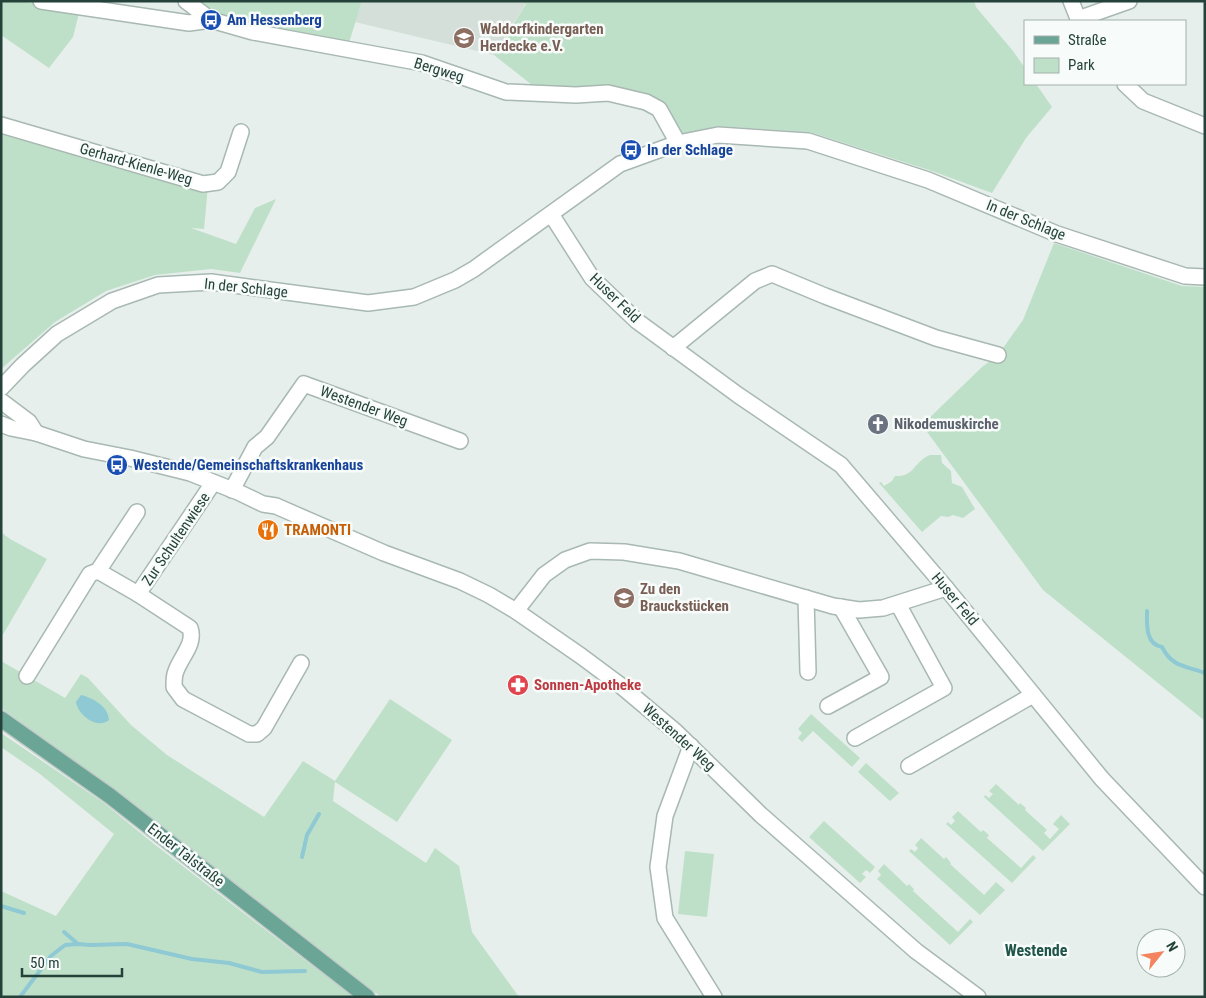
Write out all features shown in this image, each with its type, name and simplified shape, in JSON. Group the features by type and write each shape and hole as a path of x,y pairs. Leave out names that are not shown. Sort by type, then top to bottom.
{"main road":[{"name":"Ender Talstraße","path":"1,719 110,796 368,997"}],"street":[{"path":"41,1 189,23 211,20"},
{"name":"Bergweg","path":"186,1 211,20 253,32 422,63 506,92 576,95 608,93 646,102 659,109 678,143"},
{"path":"1071,1 1078,20 1129,1"},
{"path":"1126,85 1144,101 1205,126"},
{"name":"Gerhard-Kienle-Weg","path":"1,125 203,184 218,182 228,172 241,132"},
{"name":"In der Schlage","path":"1,388 57,334 112,301 158,285 211,282 368,303 414,297 455,280 474,269 620,164 678,143 718,135 808,141 928,180 1057,234 1185,276 1205,277"},
{"name":"Huser Feld","path":"551,214 592,278 637,321 738,395 841,465 946,588 1102,779 1205,887"},
{"path":"673,348 755,281 772,274 936,338 998,355"},
{"name":"Westender Weg","path":"232,490 255,447 267,436 304,384 460,441"},
{"name":"Westender Weg","path":"1,401 29,422 36,433"},
{"name":"Westender Weg","path":"1,424 84,449 190,473 263,504 276,506 384,553 460,581 489,595 516,611 620,685 691,746 790,842 916,951 978,997"},
{"name":"Zur Schultenwiese","path":"138,594 213,483"},
{"path":"27,676 90,574 98,572 136,512"},
{"path":"516,611 544,575 565,560 590,551 624,552 679,561 806,598 859,610 883,608 946,588"},
{"name":"Zur Schultenwiese","path":"98,572 138,594 190,628 193,635 175,673 174,687 183,699 249,734 258,734 264,728 301,663"},
{"path":"806,598 808,672"},
{"path":"855,738 944,688 898,604"},
{"path":"828,706 881,677 841,607"},
{"path":"909,766 1033,695"},
{"path":"691,746 665,816 658,867 665,918 714,997"}],"shaded area":[{"name":"Waldorfkindergarten Herdecke e.V.","path":"362,1 520,1 526,3 494,55 355,22"}],"green space":[{"path":"1,1 18,1 80,9 73,37 49,68 1,35"},
{"path":"197,1 362,1 348,46 235,22 216,14"},
{"path":"520,1 974,1 976,7 1024,67 1024,85 1037,85 1052,107 1026,138 992,193 932,171 810,132 717,126 678,137 663,108 537,89 494,55 526,4"},
{"path":"1,131 208,186 204,229 191,228 236,244 255,208 276,199 240,273 211,269 155,275 106,291 55,322 1,369"},
{"path":"1054,243 1182,286 1205,287 1205,721 1043,590 922,425 982,367 998,355 1023,320"},
{"path":"930,455 941,455 942,463 951,471 952,483 962,487 975,509 963,518 953,515 948,517 941,516 922,532 879,483 881,482 884,486 892,481 895,476 907,474 920,461"},
{"path":"1,532 47,559 1,638"},
{"path":"1,661 65,698 81,674 88,678 131,725 167,755 264,817 303,761 335,781 390,699 452,740 397,822 335,782 333,801 426,863 435,848 459,866 472,932 519,997 381,997 116,791 1,708"},
{"path":"811,714 860,758 852,767 813,731 802,742 798,738 802,733 798,729"},
{"path":"1,733 104,803 154,844 353,997 1,997 1,891 56,916 114,834 40,774 1,747"},
{"path":"866,763 899,793 890,801 858,772"},
{"path":"996,784 1019,805 1020,803 1026,808 1025,810 1047,830 1044,833 1050,839 1059,829 1053,824 1061,815 1070,824 1043,851 984,797 985,795 989,798 993,794 989,791"},
{"path":"958,811 981,832 983,830 989,835 987,838 1021,868 1033,855 1036,858 1012,883 946,824 948,822 951,825 955,821 952,817"},
{"path":"824,821 875,867 870,873 866,870 862,874 866,877 860,883 809,837"},
{"path":"921,838 944,859 946,857 950,864 984,895 996,882 1005,890 980,915 909,851 911,849 915,852 918,848 915,845"},
{"path":"685,851 714,854 707,917 678,914"},
{"path":"884,864 907,886 909,884 914,889 913,891 958,932 970,919 973,922 950,945 877,879 881,875 878,871"}],"water":[{"path":"81,695 99,703 106,711 109,720 99,723 89,720 84,716 77,707 76,702"}],"waterway":[{"path":"1147,611 1148,633 1152,642 1162,647 1170,659 1175,662 1205,673"},
{"path":"302,857 307,835 319,814"},
{"path":"1,906 24,913"},
{"path":"64,932 78,944"},
{"path":"20,997 51,956 65,945 127,944 192,959 229,963 262,972 305,971"}],"place":[{"name":"Am Hessenberg","path":"211,20"},
{"name":"Waldorfkindergarten Herdecke e.V.","path":"464,38"},
{"name":"In der Schlage","path":"631,150"},
{"name":"Nikodemuskirche","path":"878,424"},
{"name":"Westende/Gemeinschaftskrankenhaus","path":"117,465"},
{"name":"TRAMONTI","path":"268,530"},
{"name":"Zu den Brauckstücken","path":"624,598"},
{"name":"Sonnen-Apotheke","path":"518,685"}],"district":[{"name":"Westende","path":"1036,950"}]}
